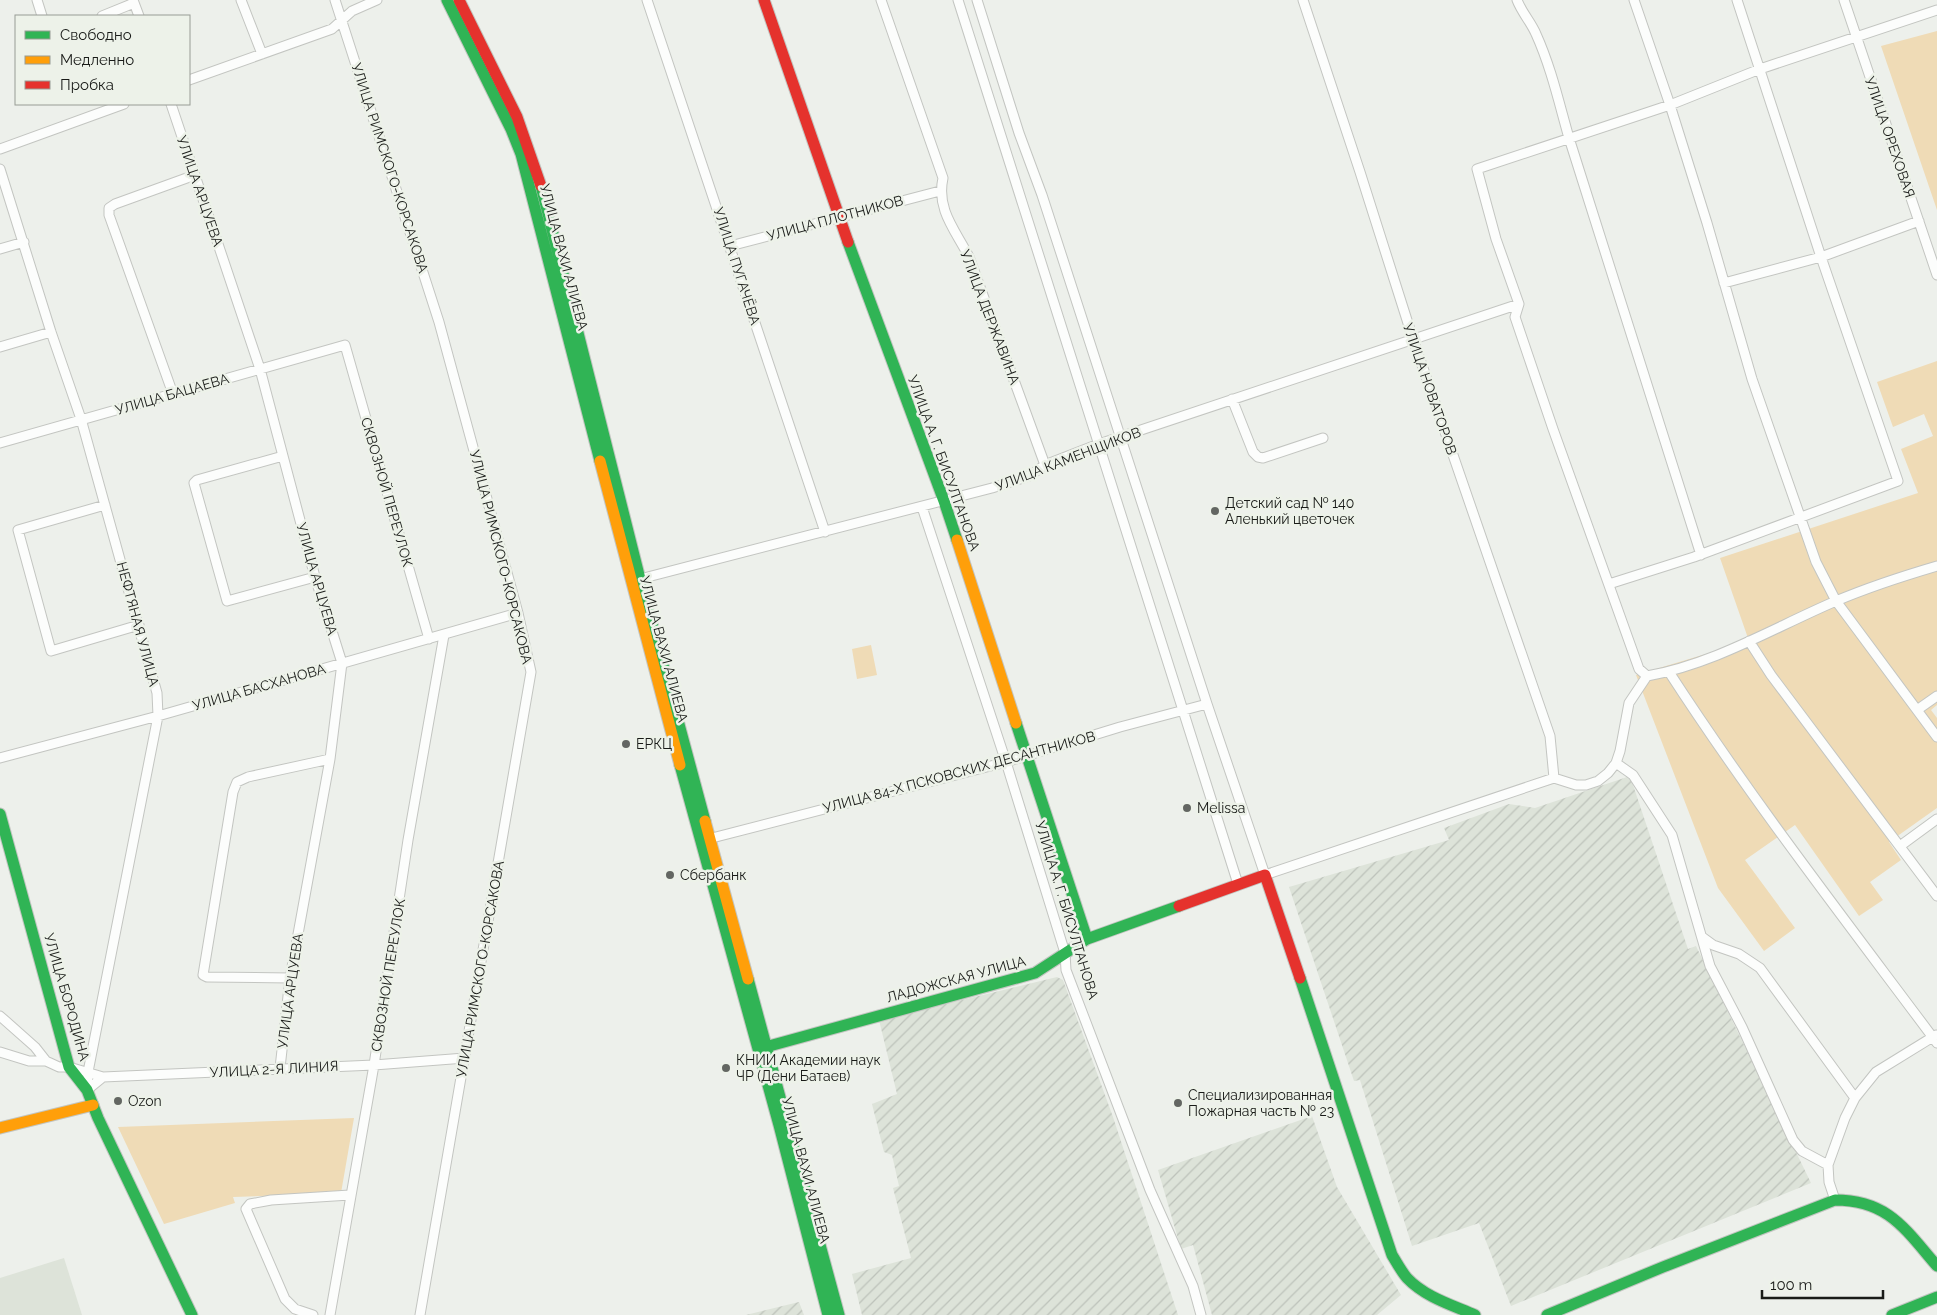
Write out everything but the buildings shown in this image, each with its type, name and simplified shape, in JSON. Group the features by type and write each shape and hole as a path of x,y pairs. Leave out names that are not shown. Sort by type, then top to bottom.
{"street":[{"path":"36,0 42,15"},
{"path":"241,0 262,54"},
{"name":"УЛИЦА РИМСКОГО-КОРСАКОВА","path":"335,0 439,322 518,613 531,672 420,1315"},
{"path":"190,80 332,29 352,12 377,0"},
{"name":"УЛИЦА ВАХИ АЛИЕВА","path":"447,0 511,129 521,154 763,1048 839,1315"},
{"name":"УЛИЦА ВАХИ АЛИЕВА","path":"459,0 517,117 543,194 636,580 712,838 828,1315"},
{"name":"УЛИЦА ПУГАЧЁВА","path":"647,0 824,532"},
{"name":"УЛИЦА А. Г. БИСУЛТАНОВА","path":"764,0 839,218 944,501 1087,939"},
{"name":"УЛИЦА ДЕРЖАВИНА","path":"881,0 943,178 940,191 947,216 954,233 969,257 1045,465"},
{"path":"958,0 1238,884"},
{"path":"978,0 1019,133 1042,195 1206,704 1265,874 1392,1255 1406,1278 1417,1287 1475,1315"},
{"name":"УЛИЦА НОВАТОРОВ","path":"1303,0 1413,340 1550,736 1554,778"},
{"path":"1517,0 1520,8 1536,32 1549,69 1569,138 1701,554"},
{"path":"1634,0 1670,105 1752,379 1816,562 1836,602 1937,737"},
{"path":"1609,584 1701,554 1898,480 1737,0"},
{"name":"УЛИЦА ОРЕХОВАЯ","path":"1844,0 1937,275"},
{"path":"104,15 134,2 139,15"},
{"path":"1647,676 1640,669 1553,430 1515,317 1520,304 1496,239 1477,169 1670,105 1760,69 1937,10"},
{"path":"0,149 121,105"},
{"name":"УЛИЦА АРЦУЕВА","path":"170,105 260,369 315,576 342,663 330,759 290,978 280,1068"},
{"name":"НЕФТЯНАЯ УЛИЦА","path":"0,169 51,332 81,419 157,693 158,716 88,1072 87,1090"},
{"path":"173,394 109,214 109,208 115,204 195,175"},
{"name":"УЛИЦА ПЛОТНИКОВ","path":"730,246 940,191"},
{"path":"1724,283 1822,257 1919,221"},
{"path":"0,250 24,242"},
{"name":"УЛИЦА КАМЕНЩИКОВ","path":"636,580 922,507 1029,476 1045,465 1099,444 1520,304"},
{"path":"0,347 51,332"},
{"name":"УЛИЦА БАЦАЕВА","path":"0,442 345,345"},
{"name":"СКВОЗНОЙ ПЕРЕУЛОК","path":"345,345 429,639"},
{"path":"1232,399 1253,452 1258,457 1263,458 1323,438"},
{"path":"283,456 197,480 194,483 227,601 315,576"},
{"path":"105,505 18,530 51,651 139,626"},
{"name":"УЛИЦА А. Г. БИСУЛТАНОВА","path":"922,507 1006,762 1065,953 1066,970 1150,1190 1193,1286 1202,1315"},
{"path":"1265,874 1554,778 1576,785 1586,785 1598,781 1616,763 1629,703 1647,676 1670,672 1724,653 1836,602 1902,576 1937,566"},
{"name":"УЛИЦА БАСХАНОВА","path":"0,758 158,716 518,613"},
{"name":"СКВОЗНОЙ ПЕРЕУЛОК","path":"330,1315 374,1064 408,840 444,635"},
{"path":"1749,641 1771,674 1937,896"},
{"path":"1670,672 1698,716 1779,830 1936,1038 1876,1072 1855,1098 1845,1118 1828,1165 1829,1182 1835,1200"},
{"path":"1917,710 1937,696"},
{"name":"УЛИЦА 84-Х ПСКОВСКИХ ДЕСАНТНИКОВ","path":"712,838 1006,762 1120,727 1206,704"},
{"path":"290,978 206,977 203,975 233,792 237,782 248,777 330,759"},
{"path":"1616,763 1633,776 1672,835 1713,973 1742,1027 1793,1140 1802,1151 1828,1165"},
{"name":"УЛИЦА БОРОДИНА","path":"0,814 69,1067 87,1090 192,1315"},
{"path":"1900,846 1937,819"},
{"name":"ЛАДОЖСКАЯ УЛИЦА","path":"763,1048 1035,973 1087,939 1265,874"},
{"path":"1702,937 1713,946 1739,954 1760,968 1855,1098"},
{"path":"0,1016 35,1047 46,1061"},
{"path":"0,1052 29,1061 46,1061 59,1067 69,1067 103,1077"},
{"name":"УЛИЦА 2-Я ЛИНИЯ","path":"103,1077 465,1058"},
{"path":"87,1090 103,1077"},
{"path":"0,1128 93,1105"},
{"path":"313,1315 295,1309 285,1299 246,1209 250,1204 271,1200 350,1195"},
{"path":"1547,1315 1672,1263 1835,1200 1851,1198 1878,1207 1889,1214 1937,1266"},
{"path":"1892,1315 1937,1297"}],"shaded area":[{"path":"1937,31 1937,210 1881,46"},
{"path":"1937,361 1937,705 1931,710 1937,718 1937,808 1889,842 1901,860 1870,882 1883,900 1859,916 1795,825 1745,860 1795,928 1764,951 1718,888 1636,675 1749,641 1720,558 1918,493 1901,449 1933,436 1924,414 1893,427 1877,382"},
{"path":"871,645 877,675 857,679 852,649"},
{"path":"1630,776 1688,949 1696,946 1811,1183 1511,1306 1479,1223 1412,1246 1360,1080 1354,1081 1289,887 1449,840 1444,828 1509,804 1535,808"},
{"path":"1057,977 1063,980 1113,1117 1178,1315 862,1315 852,1274 911,1258 893,1188 899,1186 892,1155 884,1152 872,1104 897,1094 879,1020"},
{"path":"1312,1116 1337,1187 1401,1295 1377,1315 1212,1315 1193,1245 1181,1249 1158,1170"},
{"path":"354,1118 341,1193 233,1197 235,1203 164,1224 118,1127"},
{"path":"64,1258 82,1315 0,1315 0,1278"},
{"path":"799,1302 804,1315 746,1315"}],"traffic: fast":[{"path":"447,0 511,129 521,154 600,461"},
{"path":"541,186 640,579 705,821"},
{"path":"848,242 957,540"},
{"path":"1016,723 1087,939"},
{"path":"680,765 779,1125 828,1315"},
{"path":"0,814 69,1067 87,1090 98,1118 192,1315"},
{"path":"762,1048 1035,973 1087,939 1179,906"},
{"path":"1300,978 1392,1255 1401,1270 1414,1285 1439,1300 1475,1315"},
{"path":"748,979 839,1315"},
{"path":"1547,1315 1663,1267 1835,1200 1853,1201 1882,1211 1905,1229 1937,1266"},
{"path":"1892,1315 1937,1297"}],"traffic: slow":[{"path":"600,461 680,765"},
{"path":"957,540 1016,723"},
{"path":"705,821 748,979"},
{"path":"0,1128 93,1105"}],"traffic: jam":[{"path":"459,0 517,117 541,186"},
{"path":"764,0 848,242"},
{"path":"1179,906 1265,875 1300,978"}],"place":[{"name":"Детский сад № 140 Аленький цветочек","path":"1215,511"},
{"name":"ЕРКЦ","path":"626,744"},
{"name":"Melissa","path":"1187,808"},
{"name":"Сбербанк","path":"670,875"},
{"name":"КНИИ Академии наук ЧР (Дени Батаев)","path":"726,1068"},
{"name":"Ozon","path":"118,1101"},
{"name":"Специализированная Пожарная часть № 23","path":"1178,1103"}]}
